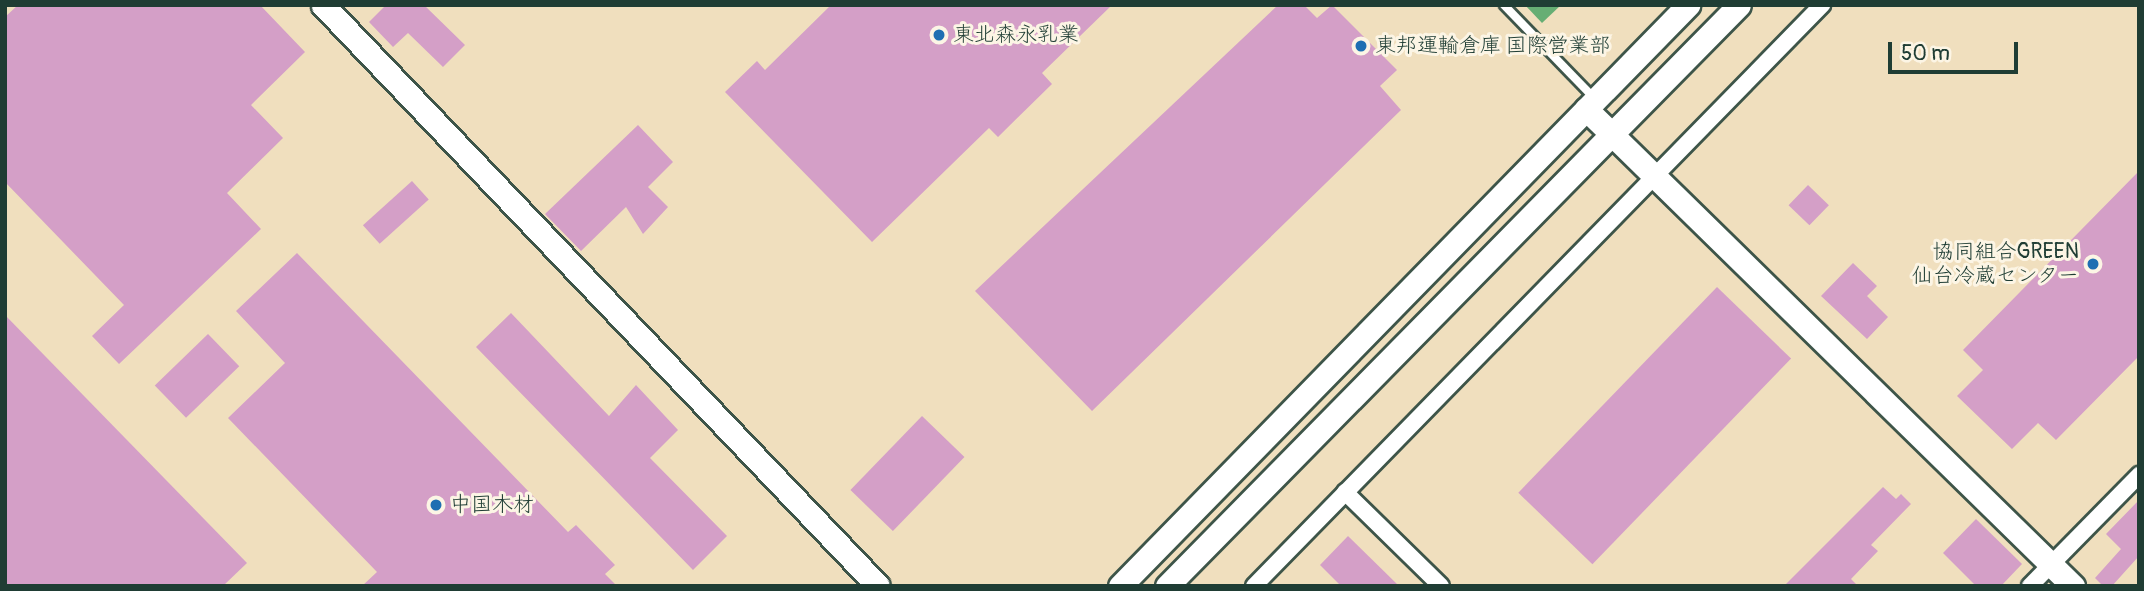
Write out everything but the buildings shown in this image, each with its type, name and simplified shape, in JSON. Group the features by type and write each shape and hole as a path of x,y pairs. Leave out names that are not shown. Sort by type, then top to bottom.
{"street":[{"path":"323,5 878,586"},
{"path":"1120,586 1688,5"},
{"path":"1167,586 1613,136 1739,5"},
{"path":"1254,586 1822,5"},
{"path":"1591,105 1613,136 2073,586"},
{"path":"2030,586 2139,475"},
{"path":"1345,492 1441,586"}],"lane":[{"path":"1504,5 1591,105"}],"green space":[{"path":"1525,5 1561,5 1542,23"}],"place":[{"name":"東北森永乳業","path":"939,35"},
{"name":"東邦運輸倉庫 国際営業部","path":"1361,46"},
{"name":"協同組合GREEN 仙台冷蔵センター","path":"2093,264"},
{"name":"中国木材","path":"436,505"}]}
